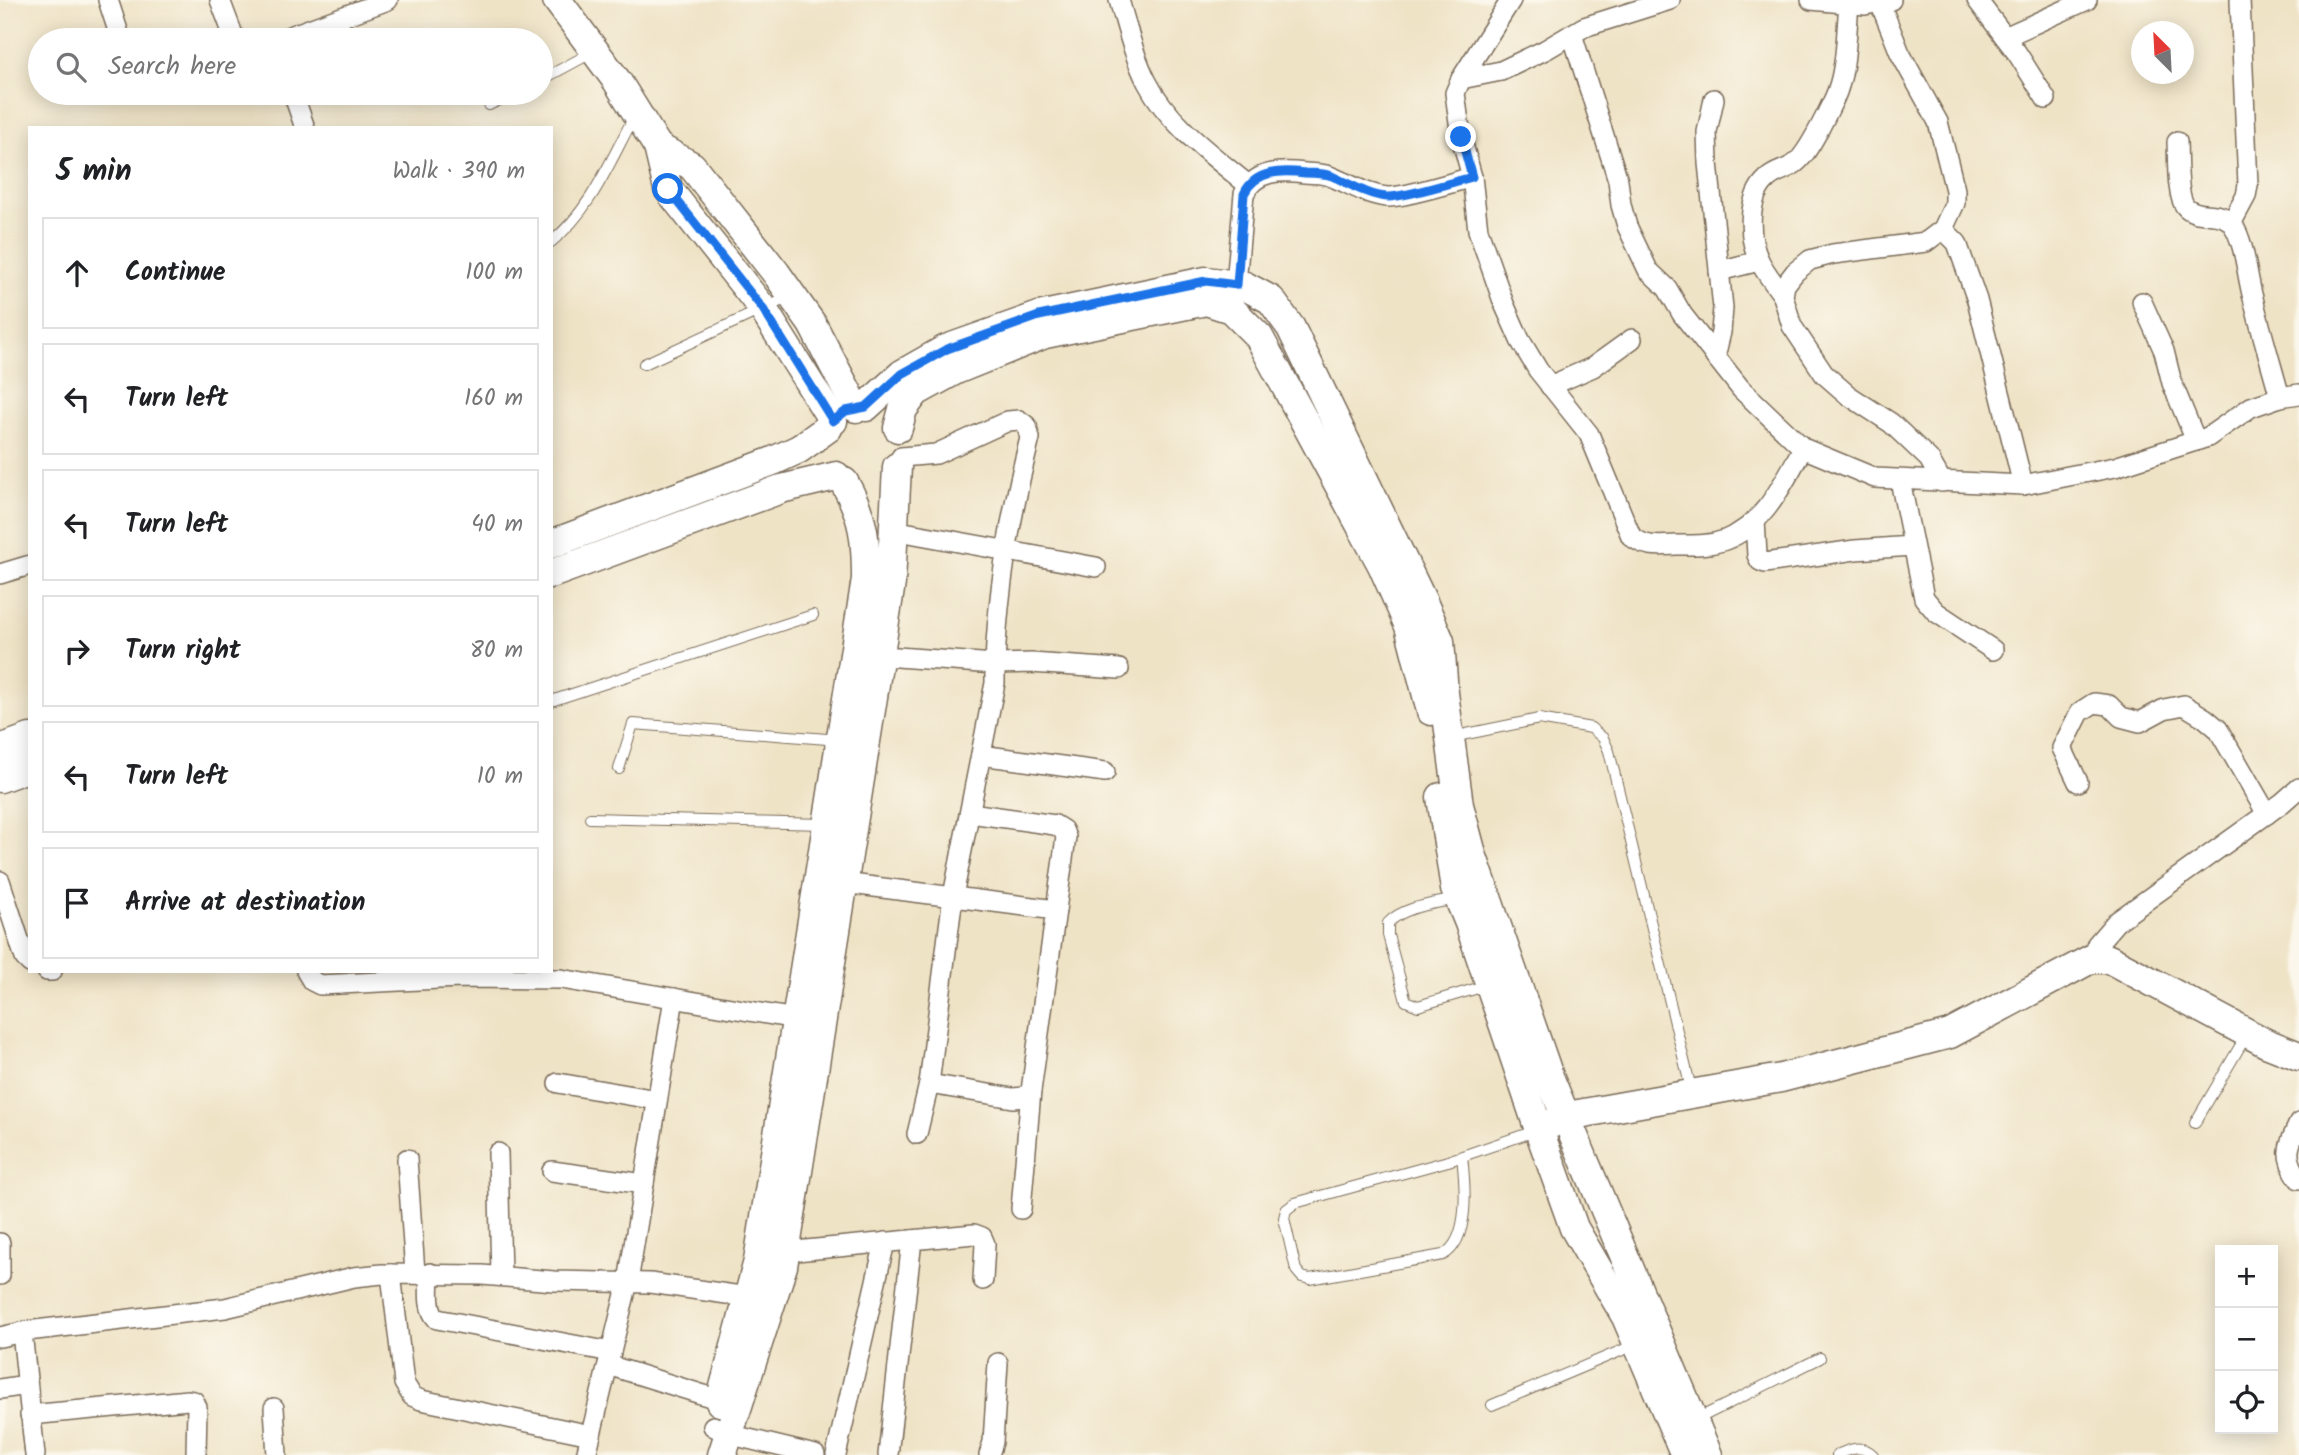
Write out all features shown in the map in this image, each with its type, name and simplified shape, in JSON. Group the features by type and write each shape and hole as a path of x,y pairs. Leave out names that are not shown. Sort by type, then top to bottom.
{"street":[{"path":"108,0 117,28"},
{"path":"220,0 230,28"},
{"path":"312,28 388,0"},
{"path":"557,0 596,50 658,146 668,189 846,416"},
{"path":"1119,0 1147,82 1163,107 1245,196"},
{"path":"1511,0 1455,93 1461,137 1472,177 1478,230 1504,304 1520,340 1538,370 1589,434 1631,536 1639,543 1653,546 1709,544 1727,540 1755,521 1770,505 1803,448"},
{"path":"1461,79 1514,66 1603,20 1670,0"},
{"path":"1783,296 1785,285 1795,272 1810,260 1833,254 1926,242 1943,229 1955,203 1955,190 1937,122 1899,54 1886,1 1849,4 1811,0"},
{"path":"1977,0 2046,99"},
{"path":"2005,37 2087,0"},
{"path":"2232,222 2246,196 2248,185 2240,0"},
{"path":"1849,4 1840,79 1833,102 1802,156 1789,168 1769,177 1763,183 1754,203 1753,238 1759,261 1783,296 1792,326 1825,374 1848,395 1891,423 1929,459 1942,482"},
{"path":"1572,34 1618,180 1627,226 1648,270 1667,288 1682,314 1741,389 1803,448 1875,478 2023,485 2115,467 2208,438 2252,407 2290,395 2253,298 2239,236 2232,222 2221,216 2193,211 2185,206 2180,196 2177,142"},
{"path":"1714,99 1707,132 1723,308 1715,357"},
{"path":"297,105 305,126"},
{"path":"658,146 692,166 793,295 812,324 846,416"},
{"path":"1234,297 1245,196 1256,179 1284,170 1329,175 1363,192 1390,198 1472,177"},
{"path":"1943,229 1957,243 1977,300 2023,485"},
{"path":"1719,271 1759,261"},
{"path":"553,543 799,449 902,374 947,349 1039,316 1206,281 1234,297 1259,337 1382,565 1409,626 1430,701 1441,800 1455,889 1574,1228 1626,1317 1685,1455"},
{"path":"721,1429 758,1261 840,740 891,583 892,530 899,462 903,448 898,428 903,409 916,392 956,370 1045,334 1234,297 1245,286 1271,300 1291,328 1440,641 1459,806 1472,854 1550,1079 1708,1455"},
{"path":"2142,302 2164,351 2172,383 2196,441"},
{"path":"1550,386 1593,367 1632,339"},
{"path":"705,1455 721,1429 783,1266 843,883 866,655 866,546 858,506 825,458 824,438 846,416 885,414 898,428"},
{"path":"553,573 780,489 840,479 864,486 874,485 891,475 899,462 936,454 1008,421 1019,419 1027,426 1030,438 1012,508 1005,551 995,684 953,896 929,1084 917,1133"},
{"path":"1900,480 1924,598 1929,605 1993,649"},
{"path":"1755,521 1757,555 1760,561 1765,563 1855,550 1912,546"},
{"path":"892,530 1096,567"},
{"path":"0,574 28,566"},
{"path":"866,655 995,664 1031,663 1119,668"},
{"path":"2078,782 2062,748 2080,712 2094,703 2109,705 2121,717 2140,722 2164,709 2184,705 2218,729 2267,814"},
{"path":"0,749 28,739"},
{"path":"981,755 1105,772"},
{"path":"0,778 28,767"},
{"path":"2091,960 2097,944 2116,922 2299,788"},
{"path":"970,813 1055,825 1063,830 1066,837 1031,1091 1020,1209"},
{"path":"0,881 28,961"},
{"path":"843,883 1056,910"},
{"path":"0,945 18,937"},
{"path":"1539,1130 1567,1116 1781,1078 1950,1034 2091,960 2109,959 2247,1033 2299,1056"},
{"path":"307,973 312,981 320,985 459,978 561,979 796,1019"},
{"path":"586,1455 628,1282 674,998"},
{"path":"558,1083 657,1100"},
{"path":"929,1084 1013,1098 1024,1097 1031,1091"},
{"path":"2299,1124 2287,1151 2299,1179"},
{"path":"498,1153 501,1276"},
{"path":"407,1159 422,1273 431,1314 437,1319 610,1359 721,1429 815,1455"},
{"path":"552,1171 644,1184"},
{"path":"785,1252 974,1234 982,1237 985,1244 983,1280"},
{"path":"887,1455 912,1240"},
{"path":"836,1455 886,1242"},
{"path":"0,1243 0,1275"},
{"path":"0,1337 22,1332 225,1308 354,1277 390,1274 628,1282 748,1297"},
{"path":"390,1274 404,1383 412,1395 421,1400 591,1435"},
{"path":"22,1332 35,1455"},
{"path":"989,1455 993,1441 998,1363"},
{"path":"0,1389 27,1385"},
{"path":"30,1415 194,1401 197,1407 196,1455"},
{"path":"274,1408 276,1455"}],"lane":[{"path":"553,73 596,50"},
{"path":"553,240 569,228 582,211 637,111"},
{"path":"644,364 793,295"},
{"path":"553,700 813,615"},
{"path":"1450,737 1539,719 1591,728 1603,738 1609,751 1692,1093"},
{"path":"619,769 633,724 840,740"},
{"path":"590,818 827,824"},
{"path":"1459,898 1403,912 1395,915 1388,923 1388,935 1406,1001 1418,1006 1489,985"},
{"path":"2195,1124 2247,1033"},
{"path":"1462,1156 1465,1203 1456,1244 1450,1252 1310,1279 1302,1277 1296,1270 1284,1218 1286,1210 1295,1203 1462,1156 1539,1130"},
{"path":"1492,1405 1638,1344"},
{"path":"1692,1421 1820,1358"},
{"path":"1837,1455 1850,1449 1862,1448 1873,1455"}],"route":[{"path":"668,189 763,309 833,421 846,411 866,407 902,374 947,349 1039,316 1206,281 1237,285 1244,194 1248,185 1256,179 1284,170 1329,175 1363,192 1390,198 1472,177 1461,137"}]}
